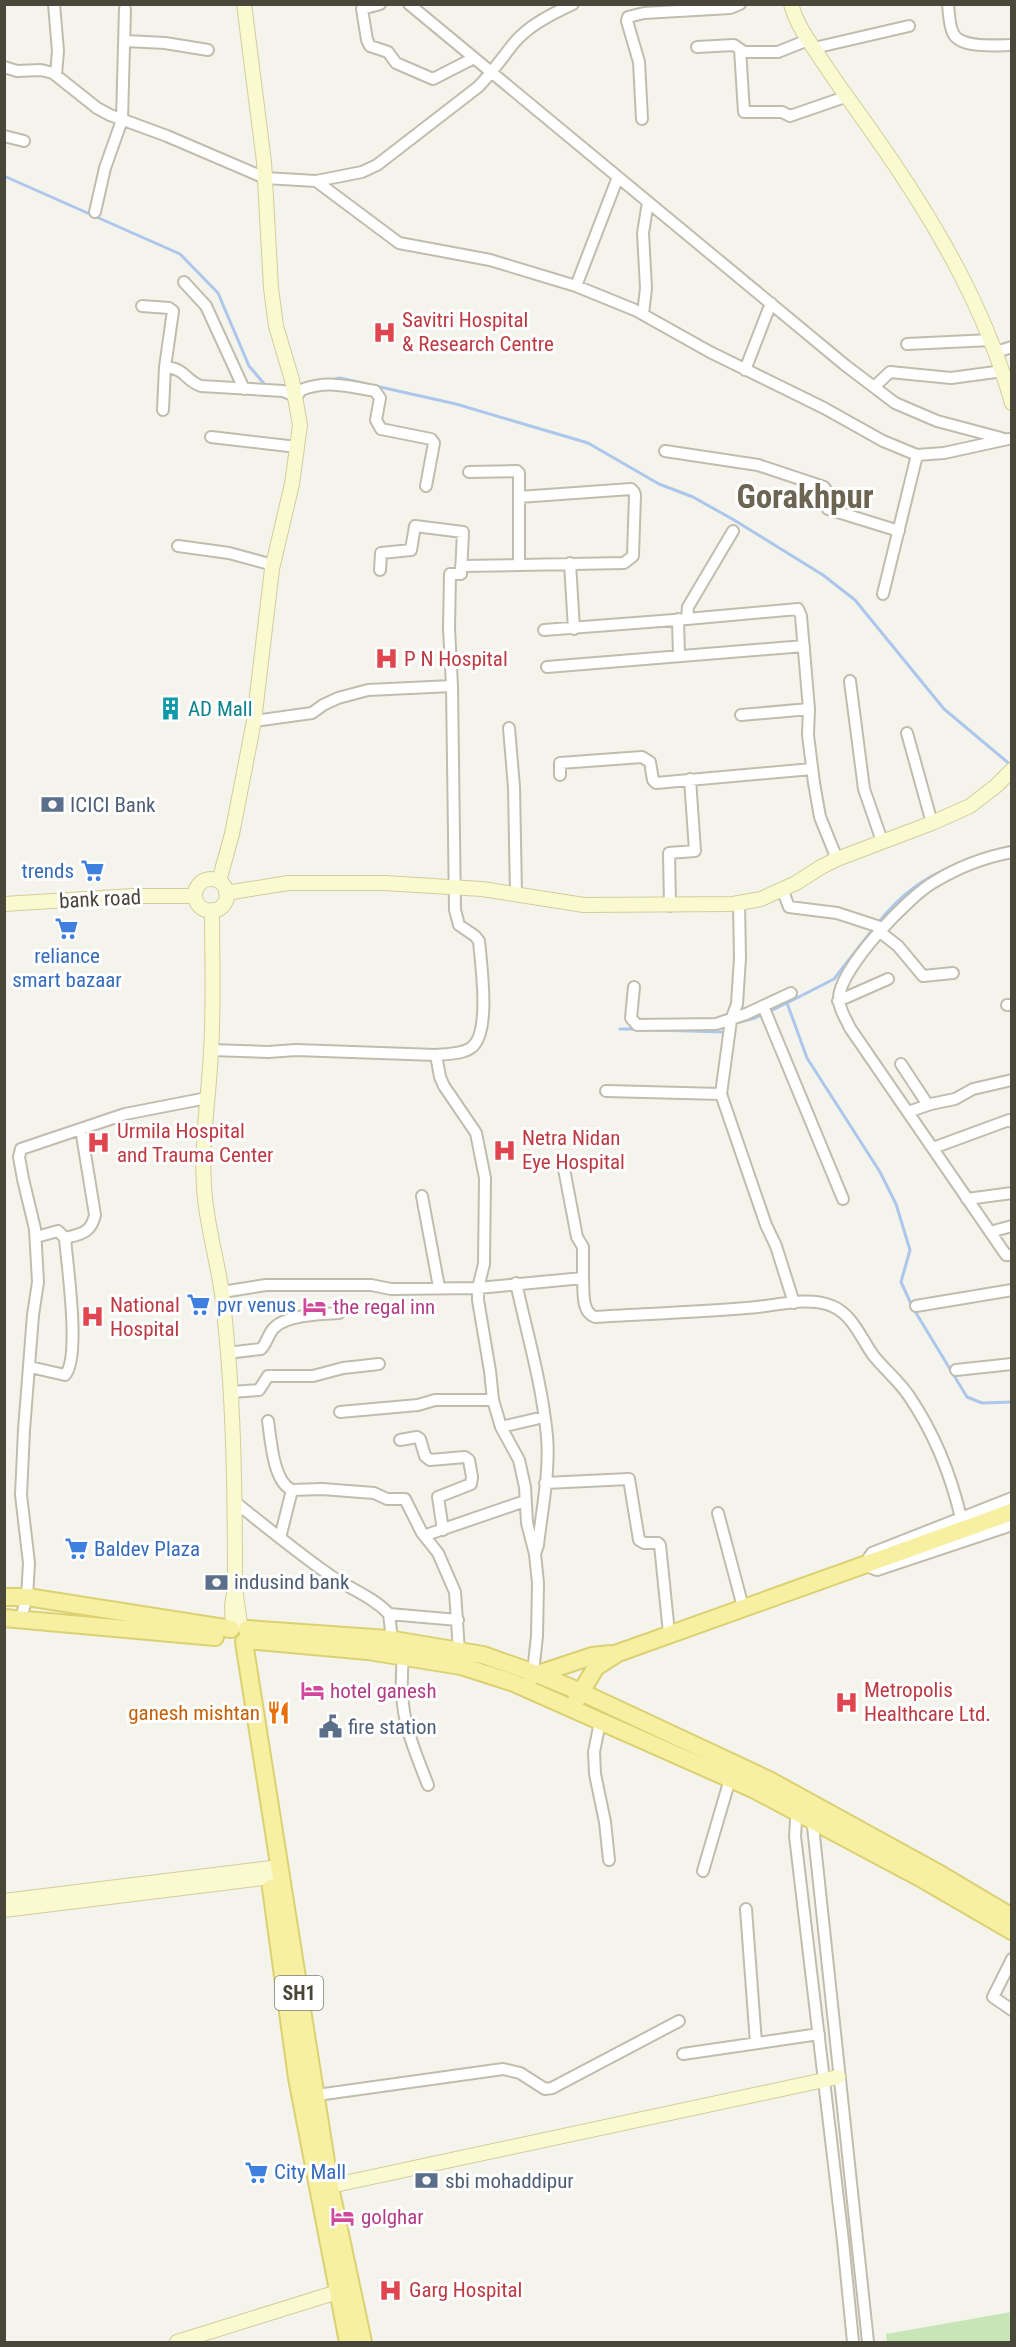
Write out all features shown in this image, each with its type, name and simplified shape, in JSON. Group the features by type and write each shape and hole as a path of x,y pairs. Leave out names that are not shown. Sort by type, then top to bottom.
{"main road":[{"path":"571,1709 596,1667 618,1653 1011,1512"},
{"path":"4,1597 27,1597 238,1634 461,1666 514,1683 730,1779 798,1804"},
{"path":"13,1618 238,1634 392,1639 483,1655 581,1692 1011,1917"},
{"name":"SH1","path":"238,1634 308,2097 324,2188 345,2290 363,2343"},
{"path":"514,1683 535,1673 592,1656 618,1653"},
{"path":"814,1813 1011,1931"},
{"name":"SH1","path":"345,2290 348,2343"}],"street":[{"path":"54,4 58,51 56,75"},
{"path":"244,4 264,178 274,317 300,425 292,484 273,565 254,721 232,834 223,887 221,906 212,910 203,908 195,896 197,887 204,880 214,879 223,887 288,883 384,883 456,887 584,905 670,906 740,903 761,899 837,860 932,823 982,798 1011,770"},
{"path":"380,4 362,9 367,40 370,46 388,52 396,63 433,79 474,58"},
{"path":"409,4 895,403 937,421 977,433 1010,439"},
{"path":"4,67 17,71 41,70 56,75 98,108 122,120 167,136 264,178 316,181 362,172 377,165 478,87 492,73 516,41 547,16 573,4"},
{"path":"642,119 639,62 627,21 628,17 642,9 729,8 740,4"},
{"path":"791,4 795,20 845,97 877,138 928,214 965,283 994,346 1011,403"},
{"path":"948,4 953,34 958,40 972,44 1011,45"},
{"path":"95,212 105,168 122,120 126,41 125,9"},
{"path":"697,47 734,45 747,52 778,52 909,26"},
{"path":"126,41 165,43 208,50"},
{"path":"740,49 744,112 782,111 790,116 845,97"},
{"path":"4,136 24,141"},
{"path":"576,286 618,177"},
{"path":"316,181 399,243 490,260 576,286 643,314 745,370 824,408 883,441 917,455 944,453 1010,439"},
{"path":"643,314 646,288 643,233 648,202"},
{"path":"184,282 206,306 244,389"},
{"path":"745,370 771,303"},
{"path":"142,306 169,308 173,311 165,367 163,410"},
{"path":"907,344 1011,347"},
{"path":"165,367 180,369 193,382 201,386 284,391 294,394 324,384 337,384 375,391 380,398 376,420 381,429 431,440 434,443 426,486"},
{"path":"874,387 890,372 951,378 1003,370"},
{"path":"211,437 297,447"},
{"path":"665,451 758,465 824,487 828,493 828,509 899,531"},
{"path":"883,594 917,455"},
{"path":"470,472 516,471 521,477 519,565"},
{"path":"462,566 624,563 630,561 633,556 634,492 631,489 519,497"},
{"path":"211,1050 268,1052 296,1050 436,1055 471,1048 479,1040 484,988 479,941 459,925 455,910 449,628 450,573 461,574 463,532 415,526 411,550 381,553 380,570"},
{"path":"679,656 683,619 688,607 733,531"},
{"path":"178,546 230,552 273,565"},
{"path":"570,564 574,629"},
{"path":"544,630 798,609 801,616 804,646 812,769 820,817 837,860"},
{"path":"547,667 804,646"},
{"path":"850,681 864,789 882,841"},
{"path":"254,721 312,713 338,698 368,690 452,686"},
{"path":"741,715 809,709"},
{"path":"509,728 514,787 516,894"},
{"path":"907,733 932,823"},
{"path":"560,775 560,763 642,757 650,762 653,780 656,783 812,769"},
{"path":"670,906 669,853 695,852 690,779"},
{"path":"1009,1258 850,1028 838,1001 840,985 861,954 899,909 933,882 982,860 1011,852"},
{"path":"782,889 789,907 837,913 882,930 924,976 953,973"},
{"name":"bank road","path":"4,904 133,896 195,896"},
{"path":"740,903 737,1004 731,1020 722,1094 794,1303"},
{"path":"212,910 211,1050 204,1185 208,1227 222,1292 230,1392 238,1634"},
{"path":"838,1001 888,979"},
{"path":"634,987 631,1018 634,1024 716,1023 765,1010 791,993"},
{"path":"765,1010 843,1199"},
{"path":"436,1055 444,1086 476,1133 485,1178 484,1264 477,1288 493,1400 501,1427 519,1460 525,1486 527,1523 538,1583 535,1673"},
{"path":"901,1064 928,1106"},
{"path":"908,1112 955,1099 973,1089 1011,1080"},
{"path":"606,1091 722,1094"},
{"path":"13,1618 27,1597 29,1563 21,1495 33,1315 38,1282 36,1237 19,1157 21,1149 134,1112 207,1098"},
{"path":"933,1148 1009,1120 1011,1122"},
{"path":"65,1238 82,1234 93,1226 95,1215 81,1129"},
{"path":"564,1170 578,1237 583,1247 586,1310 589,1315 595,1317 749,1308 794,1303 820,1303 841,1311 908,1395 933,1436 955,1491 961,1518"},
{"path":"967,1199 1011,1193"},
{"path":"422,1196 439,1287"},
{"path":"990,1232 1011,1226"},
{"path":"30,1367 65,1375 68,1372 71,1361 73,1322 65,1238 58,1231 36,1237"},
{"path":"222,1292 266,1285 371,1285 391,1289 477,1288 584,1278"},
{"path":"516,1283 544,1417 547,1460 538,1545 534,1554"},
{"path":"916,1306 1011,1290"},
{"path":"226,1353 261,1349 272,1330 280,1324 305,1316 339,1313"},
{"path":"230,1392 259,1390 268,1376 314,1376 343,1368 378,1364"},
{"path":"956,1370 1011,1364"},
{"path":"340,1412 418,1405 435,1400 493,1400"},
{"path":"501,1427 544,1417"},
{"path":"267,1422 280,1479 286,1488 374,1493 387,1499 405,1498 422,1533 426,1535 438,1553 455,1592 459,1651"},
{"path":"400,1440 417,1437 420,1439 427,1459 465,1457 469,1460 471,1484 438,1497 443,1530"},
{"path":"545,1483 629,1479 639,1539 644,1543 660,1545 669,1633"},
{"path":"280,1538 292,1490"},
{"path":"1011,1498 872,1554 864,1565 877,1570 1011,1525"},
{"path":"426,1535 525,1501"},
{"path":"235,1502 280,1538 333,1576 375,1601 389,1614 458,1620"},
{"path":"718,1513 743,1607"},
{"path":"389,1614 392,1639"},
{"path":"403,1657 401,1699 403,1712 408,1735 428,1785"},
{"path":"600,1722 594,1752 595,1774 605,1822 609,1860"},
{"path":"703,1871 730,1779"},
{"path":"798,1804 795,1836 853,2343"},
{"path":"814,1813 838,2077 868,2343"},
{"path":"4,1901 274,1872"},
{"path":"4,1910 274,1872"},
{"path":"746,1909 756,2043"},
{"path":"1011,1959 993,1997 1011,2010"},
{"path":"308,2097 503,2069 520,2073 545,2089 552,2088 679,2021"},
{"path":"683,2054 819,2034"},
{"path":"324,2188 838,2077"},
{"path":"177,2343 345,2290"}],"green space":[{"path":"1011,2312 1011,2342 887,2342 886,2334"}],"waterway":[{"path":"4,176 180,254 218,293 249,366 267,387"},
{"path":"331,380 340,378 456,404 588,443 659,484 693,497 734,520 823,575 855,600 944,709 1012,766"},
{"path":"1000,849 1012,846"},
{"path":"878,923 911,890 952,867"},
{"path":"873,929 834,979 787,1003 807,1058 880,1172 896,1204 910,1250 901,1282 913,1308 967,1397 982,1403 1012,1402"},
{"path":"736,1023 755,1018 787,1003"},
{"path":"620,1029 636,1029"},
{"path":"655,1030 722,1032"}],"place":[{"name":"Savitri Hospital & Research Centre","path":"384,332"},
{"name":"P N Hospital","path":"386,659"},
{"name":"AD Mall","path":"170,709"},
{"name":"ICICI Bank","path":"52,805"},
{"name":"trends","path":"92,871"},
{"name":"reliance smart bazaar","path":"67,928"},
{"name":"Urmila Hospital and Trauma Center","path":"99,1143"},
{"name":"Netra Nidan Eye Hospital","path":"504,1150"},
{"name":"pvr venus","path":"199,1305"},
{"name":"the regal inn","path":"315,1307"},
{"name":"National Hospital","path":"92,1317"},
{"name":"Baldev Plaza","path":"76,1549"},
{"name":"indusind bank","path":"216,1582"},
{"name":"hotel ganesh","path":"312,1691"},
{"name":"Metropolis Healthcare Ltd.","path":"846,1702"},
{"name":"ganesh mishtan","path":"278,1713"},
{"name":"fire station","path":"330,1727"},
{"name":"City Mall","path":"256,2172"},
{"name":"sbi mohaddipur","path":"427,2181"},
{"name":"golghar","path":"343,2217"},
{"name":"Garg Hospital","path":"391,2290"}],"district":[{"name":"Gorakhpur","path":"805,496"}]}
